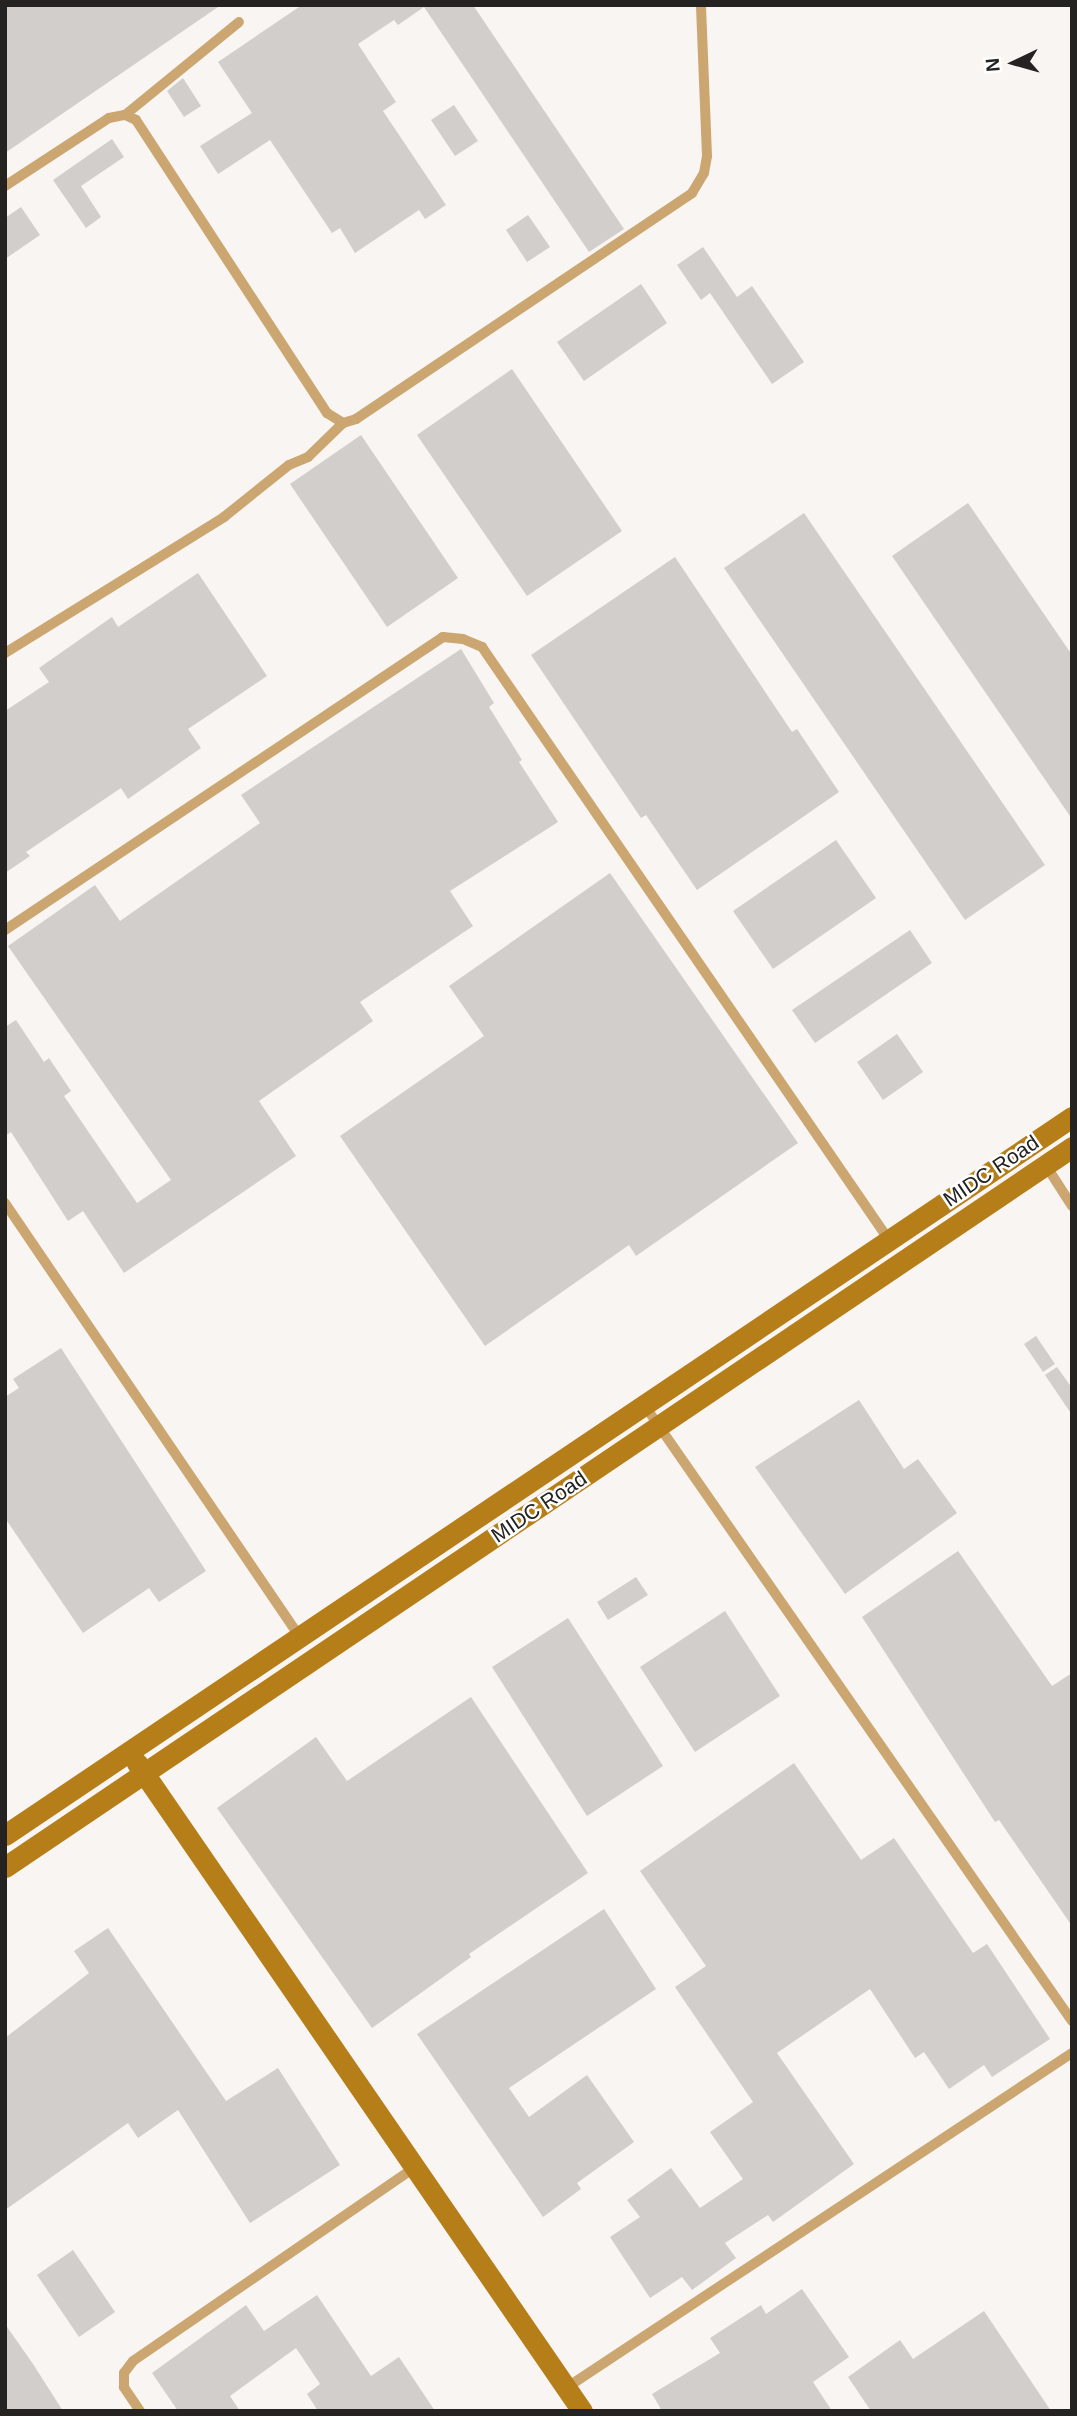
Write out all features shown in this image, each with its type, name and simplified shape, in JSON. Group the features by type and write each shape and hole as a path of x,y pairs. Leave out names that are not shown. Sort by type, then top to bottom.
{"street":[{"name":"MIDC Road","path":"5,1835 128,1749 645,1406 1072,1117"},
{"name":"MIDC Road","path":"5,1867 1072,1147"},
{"path":"128,1749 582,2411"}],"lane":[{"path":"5,653 224,517 289,465 308,457 343,423 356,419 692,193 704,173 707,156 701,5"},
{"path":"5,186 109,118 125,115 239,22"},
{"path":"125,115 136,120 327,413 343,423"},
{"path":"5,930 443,637 463,639 482,647 889,1240"},
{"path":"1045,1164 1072,1206"},
{"path":"5,1203 299,1636"},
{"path":"645,1406 1072,2021"},
{"path":"566,2388 1072,2053"},
{"path":"141,2411 124,2387 124,2373 133,2361 414,2168"}],"building":[{"path":"5,5 221,5 5,153"},
{"path":"302,5 473,5 624,229 589,252 424,7 398,25 394,20 358,44 396,102 383,111 446,205 425,219 419,210 355,253 340,228 332,233 270,140 218,174 200,146 252,113 218,62"},
{"path":"183,78 201,106 184,117 167,91"},
{"path":"454,105 478,141 455,156 431,120"},
{"path":"112,139 124,157 81,186 101,217 86,228 53,180"},
{"path":"21,207 40,235 5,259 5,218"},
{"path":"528,215 550,247 527,262 506,230"},
{"path":"703,247 737,297 752,286 804,362 772,384 710,293 701,300 677,265"},
{"path":"641,284 667,323 584,381 557,342"},
{"path":"512,369 622,531 527,596 417,435"},
{"path":"361,435 458,578 387,627 290,484"},
{"path":"968,503 1072,655 1072,819 892,556"},
{"path":"804,513 1045,865 965,920 724,568"},
{"path":"675,557 792,732 797,729 839,792 697,890 646,815 641,818 531,655"},
{"path":"198,573 267,676 188,729 201,748 128,799 121,788 26,852 30,856 5,873 5,711 49,682 39,668 112,617 118,627"},
{"path":"461,649 494,703 489,707 522,760 519,762 558,822 450,891 473,926 360,1002 373,1021 259,1101 296,1156 124,1273 83,1211 68,1221 11,1132 5,1136 5,1027 16,1020 44,1062 49,1058 71,1091 64,1096 137,1203 171,1180 8,946 95,885 120,921 260,823 241,795"},
{"path":"836,840 876,898 773,969 733,911"},
{"path":"610,873 798,1143 636,1256 629,1245 485,1346 340,1136 484,1036 449,986"},
{"path":"910,930 932,963 815,1043 792,1010"},
{"path":"897,1034 923,1072 883,1100 857,1062"},
{"path":"1036,1336 1055,1364 1043,1372 1024,1344"},
{"path":"61,1348 206,1571 159,1602 149,1588 83,1633 5,1518 5,1397 19,1388 13,1379"},
{"path":"1057,1367 1072,1388 1072,1415 1045,1375"},
{"path":"859,1400 904,1469 918,1459 957,1513 845,1594 755,1467"},
{"path":"958,1551 1052,1686 1072,1673 1072,1926 999,1820 995,1822 862,1617"},
{"path":"636,1577 648,1595 608,1620 597,1602"},
{"path":"725,1611 780,1696 695,1752 640,1667"},
{"path":"568,1618 663,1766 587,1816 492,1667"},
{"path":"471,1697 588,1873 469,1954 471,1957 372,2028 217,1808 316,1737 347,1781"},
{"path":"794,1763 861,1860 894,1838 973,1953 987,1944 1050,2039 992,2077 984,2065 949,2089 924,2052 915,2058 870,1989 777,2053 854,2164 773,2222 768,2215 725,2243 736,2258 692,2290 682,2277 650,2298 610,2237 640,2217 627,2200 671,2168 700,2208 743,2179 710,2132 753,2102 675,1987 706,1966 640,1871"},
{"path":"604,1909 656,1989 509,2088 529,2117 587,2075 634,2142 577,2183 581,2189 543,2217 417,2034"},
{"path":"108,1928 226,2101 278,2068 340,2165 250,2223 178,2110 138,2138 128,2123 5,2210 5,2038 89,1973 74,1951"},
{"path":"73,2250 115,2312 79,2337 37,2275"},
{"path":"802,2289 849,2357 813,2382 832,2411 662,2411 652,2394 720,2353 710,2338 761,2305 766,2314"},
{"path":"317,2295 371,2376 399,2357 435,2411 318,2411 307,2394 320,2384 296,2348 230,2396 240,2411 178,2411 152,2373 246,2305 264,2331"},
{"path":"984,2311 1051,2411 871,2411 848,2377 900,2340 913,2359"},
{"path":"5,2324 33,2364 63,2411 5,2411"}]}
